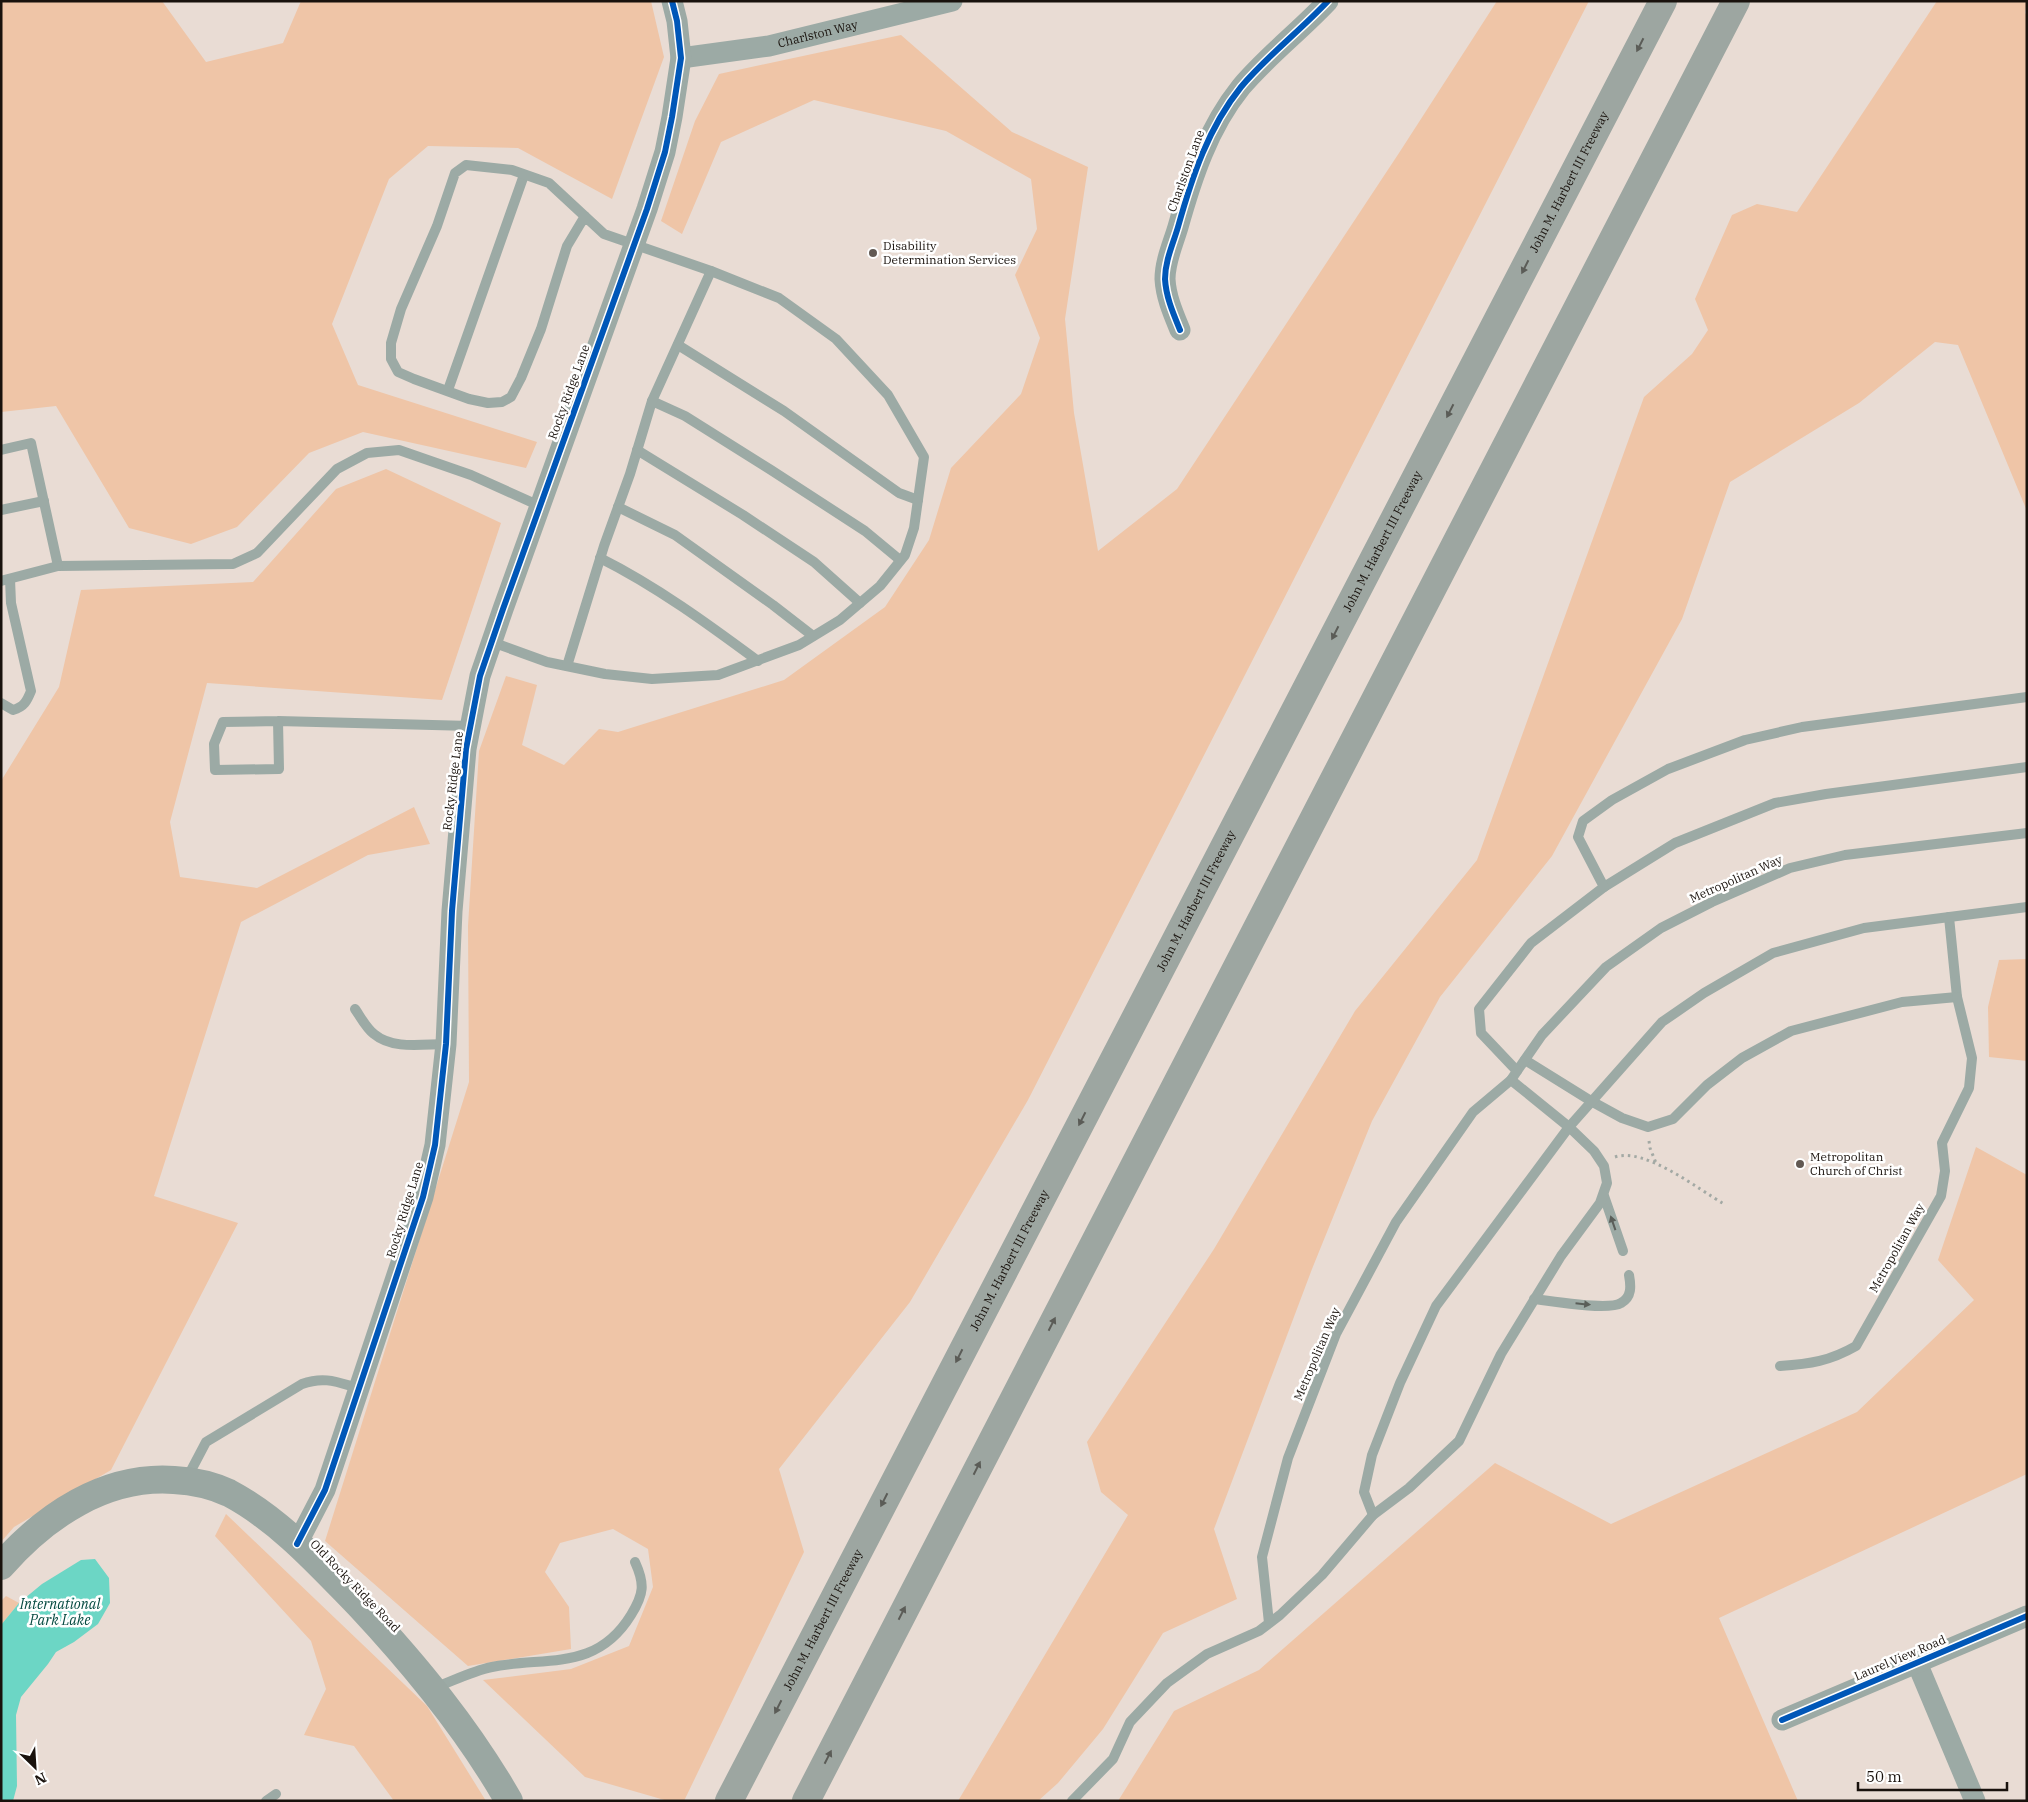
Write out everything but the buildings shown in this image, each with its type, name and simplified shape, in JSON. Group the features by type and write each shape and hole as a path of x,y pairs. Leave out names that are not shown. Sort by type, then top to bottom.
{"highway":[{"name":"John M. Harbert III Freeway","path":"729,1801 1663,1"},
{"path":"806,1801 1736,1"}],"street":[{"name":"Rocky Ridge Lane","path":"297,1544 325,1490 423,1197 435,1145 446,1044 452,911 465,758 480,676 635,244 664,152 672,117 681,58 677,21 672,1"},
{"name":"Charlston Way","path":"681,58 770,46 952,1"},
{"name":"Charlston Lane","path":"1180,330 1167,297 1165,278 1167,263 1201,155 1213,129 1242,86 1328,1"},
{"name":"Old Rocky Ridge Road","path":"1,1566 36,1531 61,1512 98,1492 128,1483 149,1480 186,1480 227,1492 267,1518 297,1544 391,1640 433,1688 470,1738 509,1801"},
{"name":"Laurel View Road","path":"1782,1720 2027,1616"},
{"path":"1917,1663 1975,1801"}],"lane":[{"path":"492,642 547,662 605,674 652,679 718,675 799,645 840,620 880,586 904,555 914,528 924,457 888,395 836,339 779,298 710,271 604,234 585,216 549,182 512,170 466,165 455,173 437,226 401,310 391,343 391,359 398,372 469,399 488,403 502,402 511,397 541,329 567,246 585,216"},
{"path":"448,390 524,175"},
{"path":"567,666 600,558 638,450 652,401 710,271"},
{"path":"678,345 784,411 899,493 918,500"},
{"path":"652,401 685,416 771,470 865,531 900,560"},
{"path":"1,450 31,443 58,566"},
{"path":"1,703 13,710 19,708 26,703 31,691 6,580 58,566 233,564 257,553 337,469 367,453 399,450 471,475 540,506"},
{"path":"638,450 743,515 814,562 860,603"},
{"path":"1,510 44,501"},
{"path":"618,507 675,535 813,636"},
{"path":"600,558 633,576 687,611 758,661"},
{"path":"1604,886 1578,837 1583,821 1612,800 1668,769 1744,740 1802,727 2027,697"},
{"path":"278,721 279,769 215,770 214,744 223,722 278,721 471,726"},
{"path":"1517,1071 1481,1033 1479,1009 1531,944 1604,886 1675,843 1775,803 1826,794 2027,767"},
{"name":"Metropolitan Way","path":"1269,1623 1262,1557 1288,1458 1336,1334 1396,1222 1473,1112 1511,1080 1542,1035 1606,967 1661,928 1712,902 1790,868 1845,855 2027,833"},
{"path":"1373,1515 1364,1492 1372,1455 1400,1383 1436,1306 1569,1127 1590,1101 1662,1022 1704,993 1773,953 1864,928 2027,907"},
{"name":"Metropolitan Way","path":"1780,1366 1808,1364 1836,1357 1856,1346 1941,1196 1945,1171 1942,1144 1969,1088 1972,1058 1957,997 1949,917"},
{"path":"1525,1060 1590,1101 1622,1118 1648,1127 1673,1119 1707,1085 1742,1058 1791,1031 1902,1002 1957,997"},
{"path":"355,1008 372,1033 386,1041 403,1045 446,1044"},
{"path":"1072,1801 1113,1759 1130,1722 1167,1683 1207,1654 1259,1631 1269,1623 1322,1575 1373,1515 1409,1488 1459,1441 1501,1354 1561,1256 1604,1196 1607,1183 1604,1166 1594,1151 1569,1127 1511,1080"},
{"path":"1604,1196 1623,1251"},
{"path":"1534,1299 1607,1306 1620,1304 1628,1296 1631,1288 1629,1275"},
{"path":"186,1480 206,1442 302,1384 315,1379 329,1380 358,1388"},
{"path":"433,1688 491,1667 564,1660 587,1653 604,1644 623,1628 638,1604 642,1592 642,1577 635,1562"},
{"path":"266,1801 276,1794"}],"path":[{"path":"1648,1127 1650,1148 1656,1164"},
{"path":"1601,1162 1619,1156 1638,1158 1656,1164 1724,1204"}],"shaded area":[{"path":"1,1 162,1 206,62 283,43 301,1 651,1 664,57 612,199 518,148 428,146 389,179 332,324 358,385 537,442 526,468 363,432 309,453 237,527 191,544 129,528 56,406 1,412"},
{"path":"1497,1 1589,1 1028,1100 910,1302 779,1469 804,1552 684,1801 668,1801 585,1777 483,1680 571,1669 629,1646 653,1587 648,1549 613,1529 560,1543 545,1572 569,1607 571,1649 468,1666 325,1541 469,1082 468,926 479,751 506,676 537,685 522,745 564,765 599,729 618,732 784,680 885,607 929,540 951,468 1021,394 1040,338 1015,275 1037,229 1031,179 946,131 814,100 721,142 682,234 661,221 695,121 719,74 901,35 1012,132 1088,167 1065,319 1074,413 1098,551 1177,489"},
{"path":"1937,1 2027,1 2025,13 2027,15 2027,511 1958,345 1935,342 1859,403 1730,482 1682,619 1552,856 1440,997 1372,1121 1312,1269 1214,1529 1237,1599 1163,1633 1103,1729 1058,1783 1038,1801 958,1801 1128,1515 1101,1492 1087,1442 1214,1249 1355,1011 1477,860 1644,397 1692,354 1708,330 1695,299 1732,215 1757,204 1797,212"},
{"path":"386,469 501,523 442,700 207,683 170,822 180,877 257,888 414,807 430,844 368,855 241,922 154,1196 238,1223 111,1470 14,1527 1,1542 1,781 59,687 81,590 253,582 336,489"},
{"path":"2027,959 2027,1061 1989,1057 1988,1007 1999,960"},
{"path":"1976,1147 2027,1175 2027,1474 1719,1618 1798,1801 1118,1801 1174,1711 1259,1670 1495,1463 1611,1524 1857,1412 1974,1300 1938,1260"},
{"path":"226,1514 427,1706 486,1801 394,1801 354,1746 304,1735 326,1689 311,1641 215,1536"},
{"path":"6,1596 19,1603 1,1625 1,1601"}],"water":[{"name":"International Park Lake","path":"95,1559 109,1578 110,1603 98,1624 74,1642 56,1652 21,1697 16,1715 17,1786 13,1801 1,1801 1,1625 19,1603 42,1584 81,1560"}],"cycle path":[{"path":"297,1544 325,1490 423,1197 435,1145 446,1044 452,911 466,749 480,676 647,209 665,152 681,58 677,21 672,1"},
{"path":"1180,330 1168,299 1165,272 1189,190 1210,136 1229,103 1241,87 1328,1"},
{"path":"1782,1720 2027,1616"}],"place":[{"name":"Disability Determination Services","path":"873,253"},
{"name":"Metropolitan Church of Christ","path":"1800,1164"}]}
